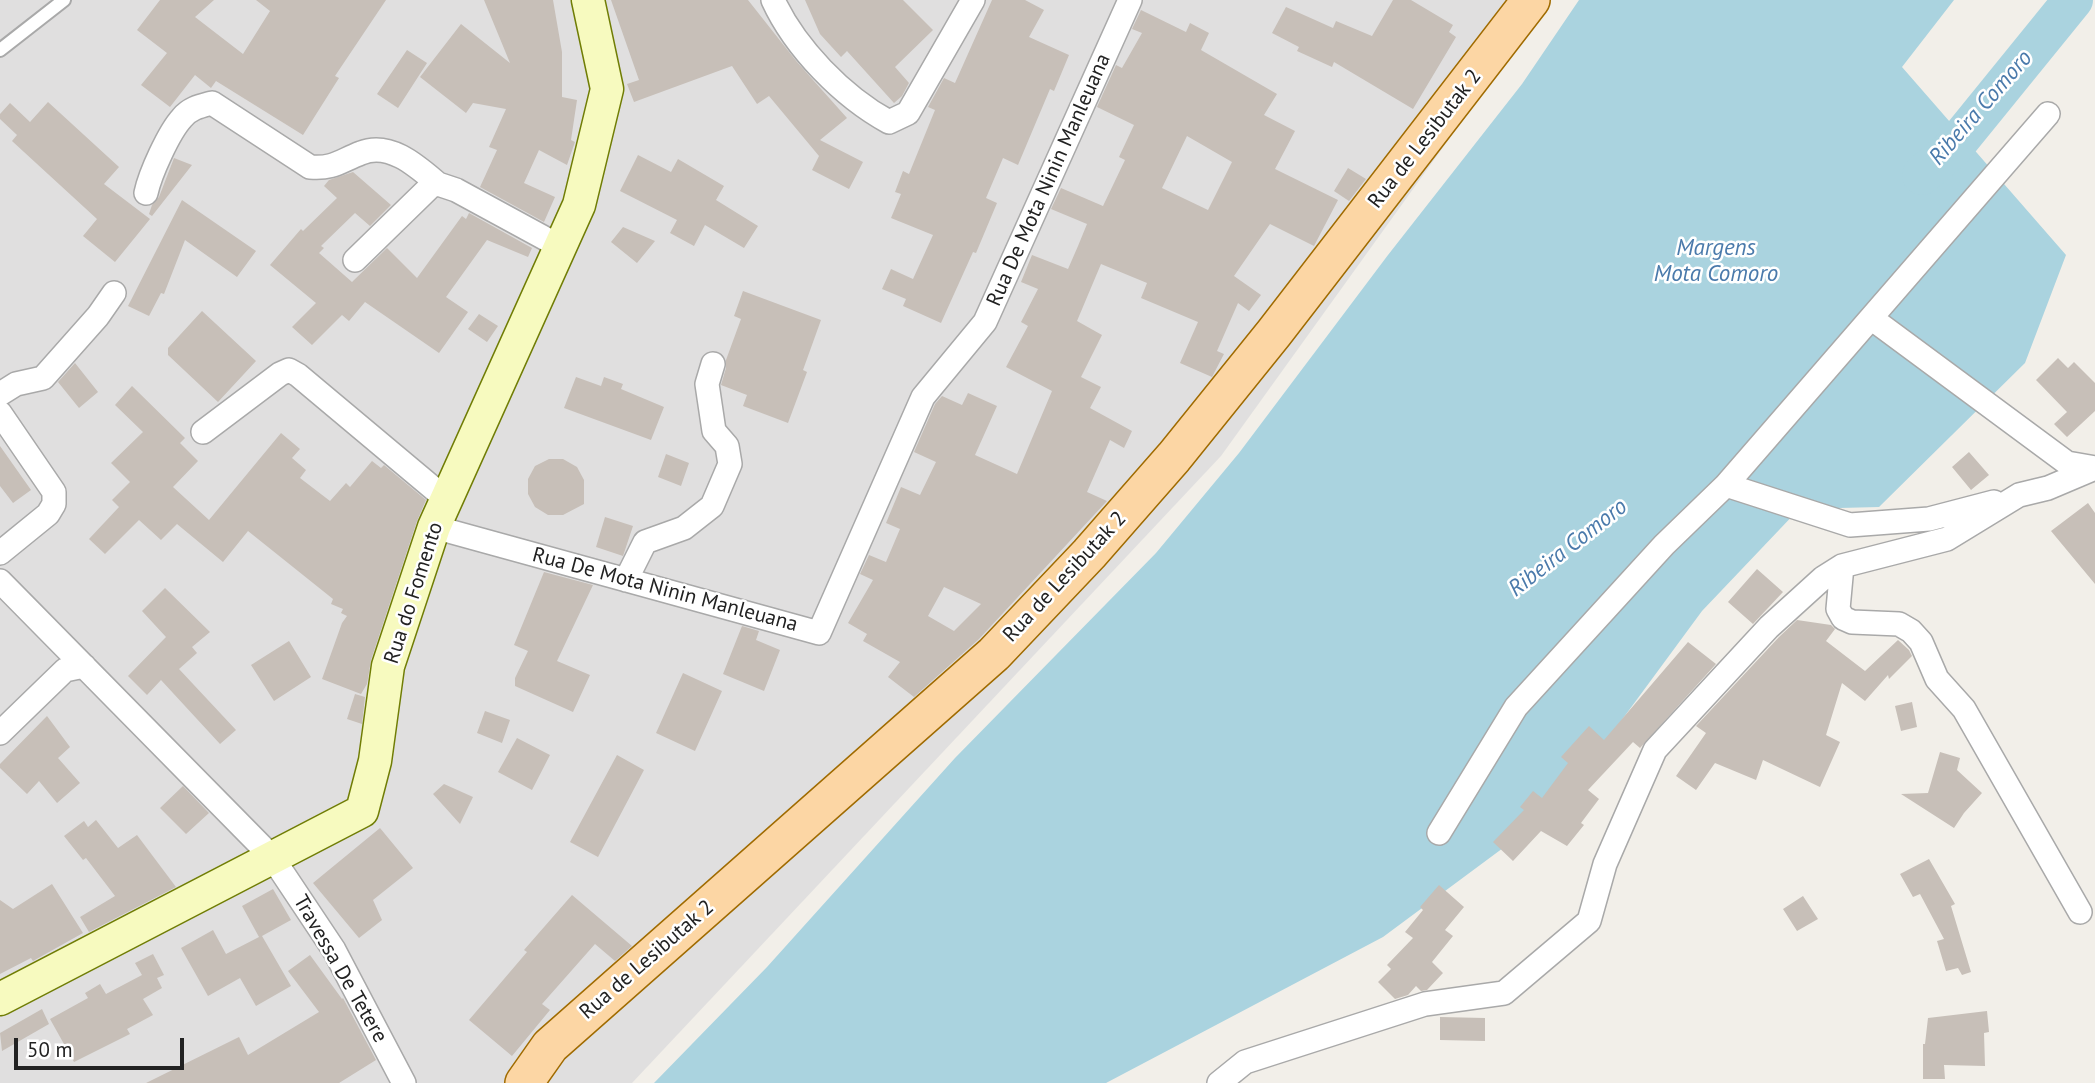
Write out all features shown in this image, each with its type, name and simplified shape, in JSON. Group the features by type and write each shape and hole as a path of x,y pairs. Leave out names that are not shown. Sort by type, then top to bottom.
{"main road":[{"name":"Rua de Lesibutak 2","path":"524,1083 550,1046 994,654 1089,554 1174,457 1249,364 1531,0"}],"street":[{"name":"Rua do Fomento","path":"0,999 362,811 375,761 388,666 440,513 579,205 607,89 588,0"},
{"path":"773,0 783,22 839,89 889,122 908,113 973,0"},
{"name":"Rua De Mota Ninin Manleuana","path":"440,513 626,580 819,633 923,397 985,322 1122,2"},
{"path":"146,193 149,178 182,118 194,108 212,103 310,167 327,168 364,151 382,150 412,162 438,184 456,190 559,246"},
{"path":"1439,833 1516,707 1664,545 1726,485 2048,114"},
{"path":"355,260 431,186 438,184"},
{"path":"0,394 16,384 43,378 98,316 114,293"},
{"path":"1871,318 2067,463 2095,468"},
{"path":"626,580 645,542 684,528 712,506 730,464 727,446 715,431 710,407 707,384 713,364"},
{"path":"203,432 289,370 298,375 440,513"},
{"path":"0,413 54,492 54,504 48,514 0,553"},
{"path":"1726,485 1850,525 1930,519 2048,488 2095,468"},
{"path":"1219,1083 1245,1062 1425,1004 1504,993 1588,921 1605,864 1655,750 1769,627 1823,578 1842,566 1947,539 2019,495"},
{"path":"1842,566 1838,608 1843,618 1852,622 1885,621 1899,624 1911,631 1921,642 1937,679 1964,709 2080,912"},
{"name":"Travessa De Tetere","path":"0,581 272,857 334,950 404,1083"},
{"path":"0,733 65,670 84,666"}],"lane":[{"path":"0,50 64,0"}],"shaded area":[{"path":"0,0 1549,0 1221,456 632,1083 0,1083"}],"water":[{"name":"Margens Mota Comoro","path":"1579,0 1954,0 1902,67 2066,255 2025,363 1879,507 1799,509 1702,611 1557,808 1383,937 1106,1083 654,1083 767,967 955,758 1156,553 1239,453 1388,255 1522,84"}],"building":[{"path":"160,0 214,0 195,17 243,54 270,11 256,0 386,0 335,76 339,78 303,135 216,81 211,88 195,75 170,107 141,85 167,53 137,30"},
{"path":"484,0 553,0 562,52 562,97 577,100 571,140 575,142 567,165 539,150 524,183 555,197 544,222 480,187 497,150 489,147 506,109 473,103 466,113 420,77 461,24 510,63"},
{"path":"611,0 748,0 797,62 847,118 820,140 863,162 849,189 812,170 819,156 769,96 757,104 732,66 634,102 627,84 639,80"},
{"path":"805,0 903,0 933,30 895,67 909,83 902,96 894,103 847,51 841,57 820,34"},
{"path":"992,0 1025,0 1044,10 1029,37 1069,55 1054,91 1050,89 1018,165 1003,158 986,198 997,203 976,253 973,252 941,323 903,306 906,299 882,289 891,269 913,279 933,235 891,218 901,194 895,192 903,171 909,174 935,110 928,107 944,78 955,83"},
{"path":"1393,0 1411,0 1453,25 1449,32 1456,37 1413,109 1334,62 1332,67 1297,51 1299,47 1272,33 1286,7 1333,28 1336,21 1372,36"},
{"path":"1141,10 1186,32 1190,23 1209,33 1201,50 1277,94 1264,115 1295,131 1275,169 1338,200 1314,246 1270,224 1234,276 1261,295 1249,311 1238,303 1217,351 1224,354 1212,377 1180,363 1198,322 1141,298 1147,283 1101,264 1077,321 1102,335 1081,377 1101,387 1090,408 1132,431 1124,448 1110,440 1087,492 1107,501 979,639 914,697 888,677 900,662 863,641 867,634 848,623 873,580 860,574 869,555 886,562 900,529 886,523 901,487 920,495 936,462 914,452 935,404 942,396 962,405 968,393 997,406 975,455 1017,474 1052,391 1006,367 1028,326 1021,322 1038,289 1021,282 1032,255 1068,269 1078,246 1087,224 1051,209 1061,188 1103,206 1125,160 1119,157 1134,125 1097,107 1116,65 1122,68 1142,33 1132,29","holes":["1187,136 1232,162 1208,210 1162,188","944,587 981,604 954,631 928,616"]},
{"path":"407,50 427,63 398,108 377,94"},
{"path":"48,102 119,167 104,184 150,219 115,262 83,236 97,219 12,141 17,135 0,119 0,114 10,103 30,122"},
{"path":"638,155 671,172 678,159 724,186 716,200 758,226 744,248 705,225 694,246 670,233 677,220 620,191"},
{"path":"174,158 192,165 152,216 149,214 152,205 159,197"},
{"path":"1348,168 1366,179 1349,201 1334,191"},
{"path":"353,172 391,205 370,226 355,213 321,246 324,248 319,253 352,282 387,248 417,278 462,216 466,219 469,213 532,248 528,257 487,240 446,297 468,312 439,353 365,302 349,321 342,315 312,345 292,327 316,303 270,265 301,229 303,231 337,198 324,186 329,180"},
{"path":"182,200 256,251 237,277 185,240 164,294 161,293 149,316 128,306"},
{"path":"623,227 655,241 637,263 611,242"},
{"path":"743,291 821,320 803,370 807,372 788,423 743,406 747,395 721,385 726,360 741,319 734,316"},
{"path":"202,311 256,361 218,402 168,355 168,348"},
{"path":"479,314 498,326 487,342 468,329"},
{"path":"2058,358 2068,368 2074,362 2095,383 2095,411 2067,437 2054,424 2067,412 2036,380"},
{"path":"75,363 98,392 79,408 58,382"},
{"path":"576,377 601,386 604,377 623,384 621,389 664,407 651,440 564,408"},
{"path":"132,386 185,438 180,443 198,461 173,487 209,520 281,433 300,449 292,458 306,470 300,478 330,501 346,483 350,487 372,461 381,468 384,465 426,500 371,660 367,684 361,694 322,679 347,616 341,613 343,609 331,604 333,599 248,531 223,562 177,524 161,540 139,520 105,554 89,539 119,507 112,500 130,482 111,463 143,432 115,405"},
{"path":"0,446 31,490 13,503 0,486"},
{"path":"1969,452 1989,475 1971,490 1952,467"},
{"path":"666,454 689,463 681,486 658,477"},
{"path":"549,459 563,459 577,467 584,480 584,504 563,515 548,515 535,507 528,494 528,479 535,466"},
{"path":"2088,503 2095,513 2095,584 2051,531"},
{"path":"605,517 633,526 623,556 596,547"},
{"path":"1757,569 1783,592 1753,624 1728,602"},
{"path":"544,572 593,585 557,661 590,675 573,712 515,686 515,678 528,651 514,645"},
{"path":"165,588 210,632 192,647 197,653 179,669 236,730 220,744 161,680 147,695 128,676 166,637 142,611"},
{"path":"1797,620 1831,625 1835,629 1826,641 1865,671 1898,640 1912,656 1889,679 1888,675 1865,701 1842,683 1826,735 1840,742 1820,787 1763,760 1756,780 1715,763 1696,790 1676,776 1706,733 1696,726"},
{"path":"742,626 759,631 756,640 780,650 764,691 723,674"},
{"path":"289,641 311,677 274,701 251,665"},
{"path":"1688,642 1716,664 1640,748 1633,742 1588,790 1599,799 1581,823 1584,825 1567,846 1541,831 1513,861 1493,842 1524,810 1520,807 1533,791 1542,798 1568,763 1561,757 1589,726 1604,740"},
{"path":"683,673 722,691 695,751 656,733"},
{"path":"355,694 365,697 362,724 347,719"},
{"path":"1912,702 1917,727 1901,731 1895,706"},
{"path":"485,711 510,720 502,743 477,733"},
{"path":"47,716 70,747 58,758 80,783 57,803 39,781 27,794 0,768 0,764"},
{"path":"517,738 550,755 532,790 498,772"},
{"path":"1940,752 1960,758 1957,770 1982,793 1954,828 1901,794 1928,793"},
{"path":"617,755 644,770 598,857 570,842"},
{"path":"444,784 473,797 460,824 433,794"},
{"path":"183,786 209,813 186,834 160,808"},
{"path":"96,820 118,848 137,835 176,887 89,932 80,917 115,896 86,858 83,860 64,836 84,821 88,827"},
{"path":"380,828 413,868 373,900 382,920 359,938 313,883"},
{"path":"1929,859 1955,904 1951,906 1971,972 1962,975 1958,968 1946,971 1937,941 1944,939 1920,894 1913,897 1900,874"},
{"path":"52,884 83,933 33,961 31,958 0,974 0,900 13,909"},
{"path":"1439,885 1464,907 1445,930 1453,936 1432,962 1443,973 1427,990 1421,991 1416,986 1408,995 1395,999 1378,982 1391,969 1387,965 1413,938 1405,932 1423,910 1420,907"},
{"path":"273,889 291,920 262,936 291,986 256,1006 240,978 208,996 181,948 213,930 226,954 259,937 242,906"},
{"path":"572,895 632,946 615,961 595,944 542,1004 550,1010 512,1056 469,1020"},
{"path":"1803,896 1818,919 1797,931 1783,909"},
{"path":"153,954 164,975 157,978 162,988 143,999 153,1015 127,1029 130,1034 74,1062 50,1019 88,998 85,993 100,984 106,994 142,975 135,963"},
{"path":"310,955 343,998 376,1060 339,1083 146,1083 239,1037 248,1055 319,1012 288,971"},
{"path":"42,1009 49,1024 2,1051 0,1033"},
{"path":"1987,1011 1989,1032 1984,1033 1985,1066 1944,1065 1945,1079 1923,1079 1923,1044 1928,1018"},
{"path":"1440,1017 1485,1018 1485,1041 1440,1040"}],"waterway":[{"name":"Ribeira Comoro","path":"1922,175 1952,149 2073,0"}]}
